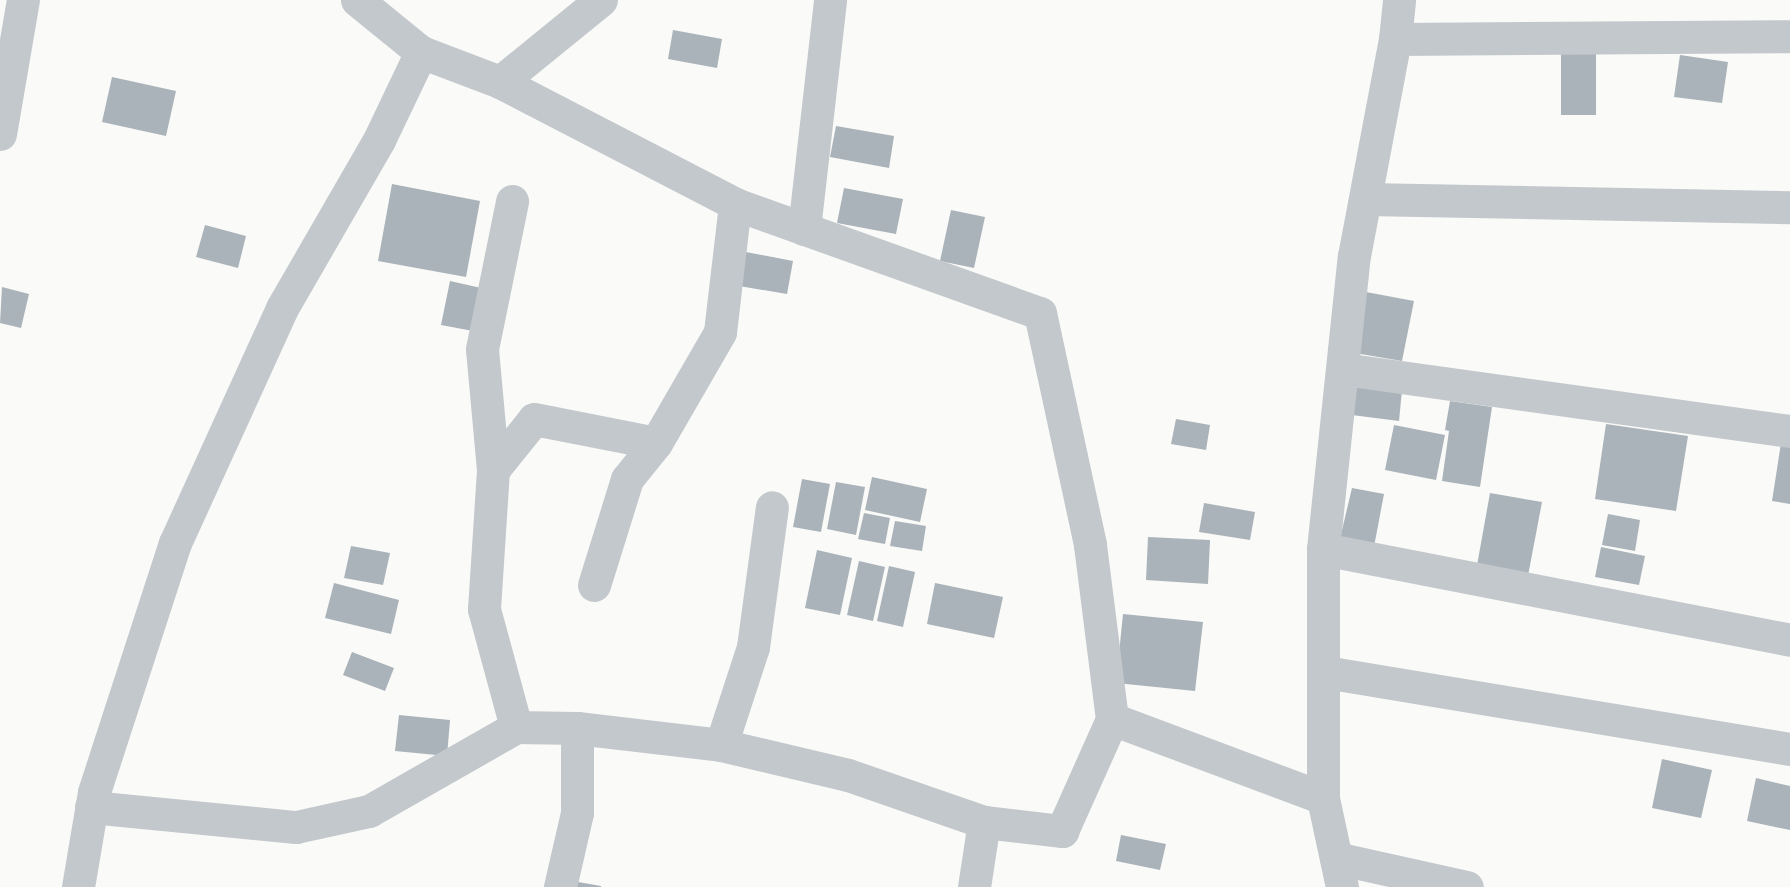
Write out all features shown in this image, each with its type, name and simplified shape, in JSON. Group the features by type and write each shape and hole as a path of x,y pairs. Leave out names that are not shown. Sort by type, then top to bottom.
{"street":[{"path":"0,7 16,0"},
{"path":"0,134 23,0"},
{"path":"91,807 296,827 369,811 516,727 578,728 721,745 848,775 984,822 1062,831 1112,719 1090,545 1040,313 735,204 500,82 421,52 357,0"},
{"path":"500,82 601,0"},
{"path":"804,229 830,0"},
{"path":"1399,0 1395,39 1354,256 1323,549 1325,672 1323,798 1339,872 1467,887"},
{"path":"1395,39 1790,36"},
{"path":"78,887 91,807 176,543 282,308 379,140 421,52"},
{"path":"1366,199 1790,207"},
{"path":"512,201 482,349 493,470 484,609 516,727"},
{"path":"594,585 627,479 656,443 720,332 735,204"},
{"path":"1343,369 1790,431"},
{"path":"493,470 534,419 656,443"},
{"path":"721,745 753,647 772,507"},
{"path":"1323,549 1790,640"},
{"path":"1325,672 1790,748"},
{"path":"1112,719 1323,798"},
{"path":"560,887 577,813 578,728"},
{"path":"974,887 984,822"}],"building":[{"path":"673,30 722,39 717,68 668,59"},
{"path":"1561,53 1596,53 1596,115 1561,115"},
{"path":"1680,55 1728,62 1722,103 1674,97"},
{"path":"112,77 176,91 166,136 102,122"},
{"path":"836,126 894,136 889,168 830,157"},
{"path":"392,184 480,201 466,277 378,261"},
{"path":"844,188 903,199 896,234 837,223"},
{"path":"951,210 985,217 974,268 940,261"},
{"path":"205,225 246,236 238,268 196,257"},
{"path":"746,252 793,261 787,294 739,286"},
{"path":"450,281 481,288 473,331 441,325"},
{"path":"2,287 29,294 21,328 0,323"},
{"path":"1366,292 1414,301 1402,361 1355,353"},
{"path":"1350,381 1402,390 1399,421 1344,414"},
{"path":"1450,401 1492,407 1480,487 1442,481 1449,431 1445,430"},
{"path":"1176,419 1210,425 1206,450 1171,444"},
{"path":"1606,424 1688,436 1676,511 1595,499"},
{"path":"1394,425 1445,435 1436,480 1385,470"},
{"path":"1781,443 1790,444 1790,504 1772,501"},
{"path":"872,477 927,489 920,522 865,510"},
{"path":"802,479 830,484 821,532 793,527"},
{"path":"836,482 865,487 856,535 827,529"},
{"path":"1352,488 1384,494 1373,552 1338,547"},
{"path":"1490,493 1542,502 1527,581 1476,571"},
{"path":"1204,503 1255,512 1250,540 1199,532"},
{"path":"864,513 890,518 885,544 858,539"},
{"path":"1608,514 1640,520 1635,551 1602,545"},
{"path":"895,521 926,526 922,551 890,546"},
{"path":"1148,537 1210,540 1208,584 1146,580"},
{"path":"351,546 390,553 383,585 344,578"},
{"path":"1601,547 1645,556 1639,585 1595,577"},
{"path":"817,550 852,558 840,615 805,608"},
{"path":"859,561 885,567 873,621 847,615"},
{"path":"889,566 915,572 903,627 877,621"},
{"path":"334,583 399,600 391,634 325,618"},
{"path":"935,583 1003,597 994,638 927,624"},
{"path":"1123,614 1203,622 1195,691 1116,683"},
{"path":"352,652 394,668 385,691 343,675"},
{"path":"399,715 450,720 447,756 395,751"},
{"path":"1662,759 1712,770 1701,818 1652,808"},
{"path":"1756,778 1790,786 1790,830 1747,821"},
{"path":"1121,835 1166,844 1160,870 1116,861"},
{"path":"567,880 601,886 601,887 566,887"}]}
